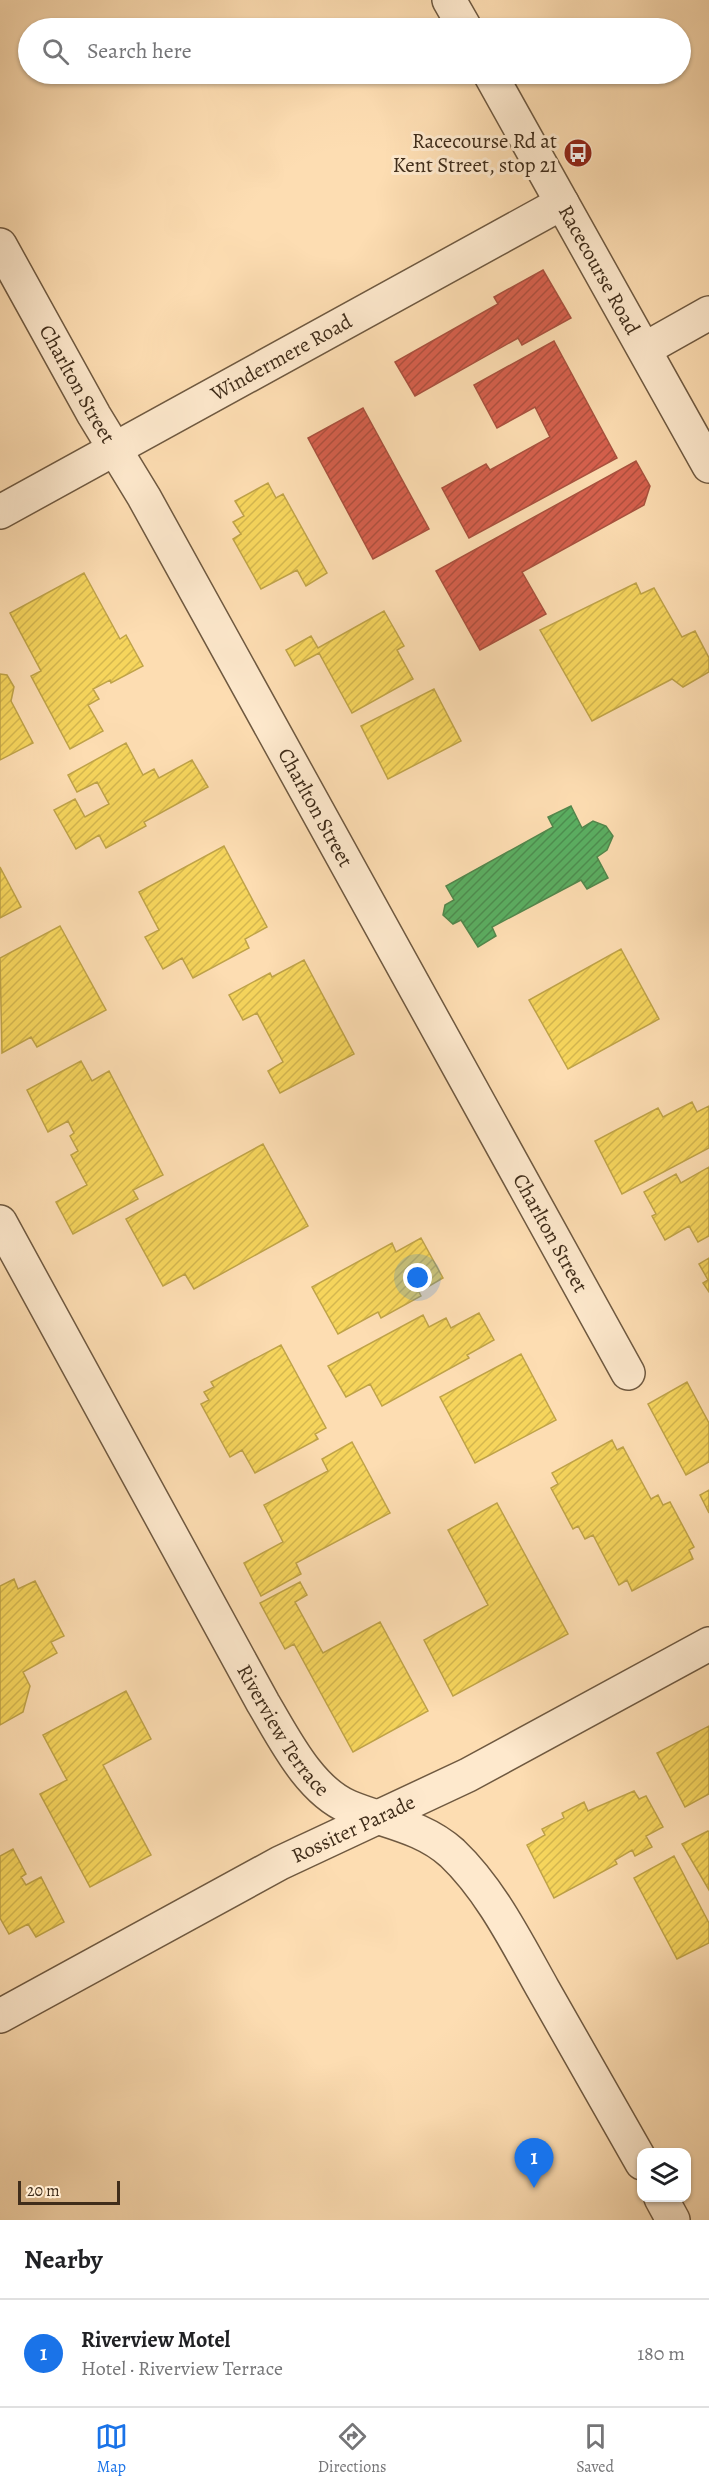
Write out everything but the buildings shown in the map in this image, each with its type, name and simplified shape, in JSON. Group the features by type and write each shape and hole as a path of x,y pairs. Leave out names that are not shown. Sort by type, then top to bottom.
{"street":[{"path":"449,0 459,18"},
{"name":"Racecourse Road","path":"496,84 709,466"},
{"name":"Windermere Road","path":"0,512 562,203"},
{"name":"Charlton Street","path":"0,244 628,1372"},
{"path":"645,349 709,313"},
{"name":"Riverview Terrace","path":"0,1222 279,1730 325,1790 349,1807 397,1822 432,1838 452,1853 471,1874 529,1963 637,2154"},
{"name":"Rossiter Parade","path":"0,2016 280,1863 468,1775 709,1644"},
{"path":"663,2202 674,2220"}],"place":[{"name":"Racecourse Rd at Kent Street, stop 21","path":"578,153"},
{"name":"Riverview Motel","path":"534,2188"}]}
